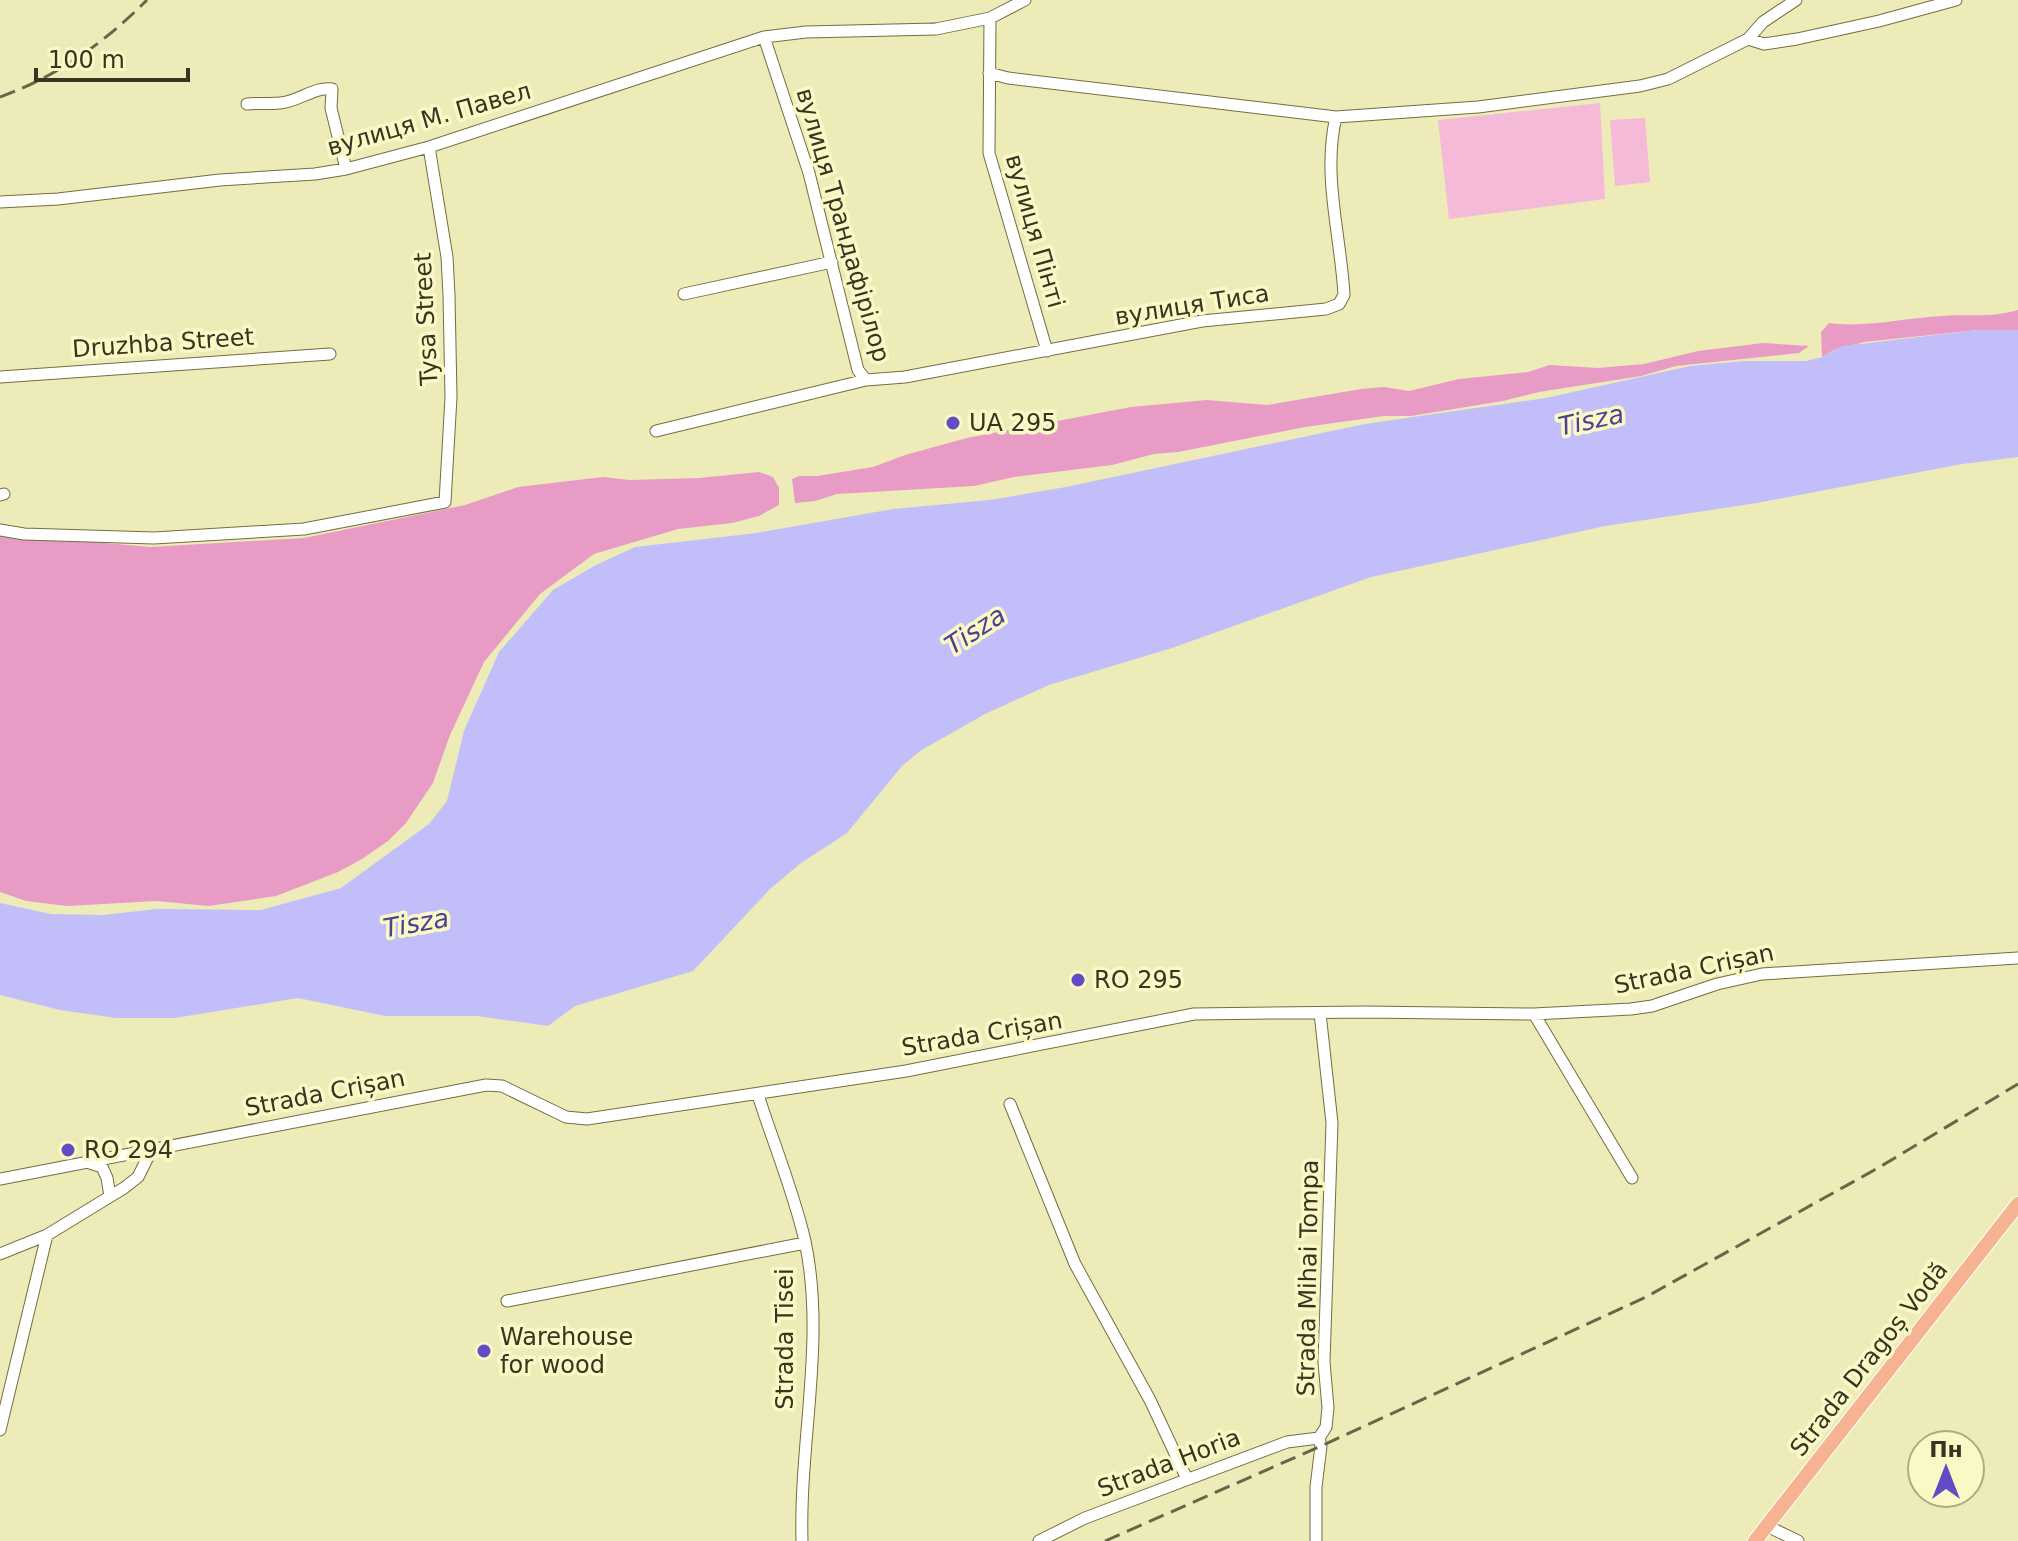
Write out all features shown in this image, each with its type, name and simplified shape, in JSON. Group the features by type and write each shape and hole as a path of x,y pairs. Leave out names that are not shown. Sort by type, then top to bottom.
{"main road":[{"name":"Strada Dragoș Vodă","path":"1755,1541 2018,1204"}],"street":[{"path":"990,18 1025,0"},
{"path":"989,73 1008,78 1336,117 1478,107 1640,86 1668,79 1748,39 1763,22 1796,0"},
{"path":"1748,39 1764,44 1797,39 1956,0"},
{"name":"вулиця М. Павел","path":"0,202 58,199 346,169 429,147 764,37 806,32 936,29 990,18"},
{"name":"вулиця Пінті","path":"990,18 989,153 1047,351"},
{"name":"вулиця Трандафірілор","path":"764,37 809,173 858,370 866,380"},
{"path":"247,104 281,103 324,88 332,89 331,108 346,169"},
{"name":"вулиця Тиса","path":"656,431 866,380 905,377 1202,321 1326,309 1339,304 1344,295 1332,189 1331,138 1336,117"},
{"name":"Tysa Street","path":"0,530 24,534 154,538 304,529 445,502 451,397 449,295 447,257 429,147"},
{"path":"684,294 832,262"},
{"name":"Druzhba Street","path":"0,377 330,354"},
{"name":"Strada Crișan","path":"0,1179 492,1085 513,1090 533,1103 566,1117 587,1119 758,1095 1019,1050 1194,1014 1534,1014 1652,1006 1717,984 1762,974 2018,958"},
{"name":"Strada Mihai Tompa","path":"1316,1541 1319,1438 1326,1427 1328,1408 1324,1362 1332,1123 1320,1013"},
{"path":"1534,1014 1632,1178"},
{"name":"Strada Tisei","path":"758,1095 805,1243 812,1348 802,1541"},
{"path":"1010,1104 1075,1264 1150,1400 1187,1479"},
{"path":"0,1254 47,1235 138,1177 152,1149"},
{"path":"86,1162 102,1167 110,1186 110,1196"},
{"path":"0,1430 47,1235"},
{"path":"507,1301 805,1243"},
{"name":"Strada Horia","path":"1039,1541 1085,1518 1287,1442 1319,1438"},
{"path":"1767,1526 1798,1541"}],"shaded area":[{"path":"1600,103 1605,199 1449,219 1438,120"},
{"path":"1645,118 1650,182 1615,186 1610,120"},
{"path":"2018,310 2018,330 1978,330 1864,342 1834,350 1822,357 1821,332 1829,323 1871,324"},
{"path":"1763,343 1809,346 1799,353 1676,366 1641,376 1539,392 1503,401 1411,416 1384,416 1305,427 1154,454 1112,465 1014,477 974,486 837,494 795,503 792,479 799,476 873,467 967,438 1131,407 1207,400 1267,405 1361,389 1384,387 1409,391 1459,379 1528,372 1550,365 1598,368 1644,364 1698,351"},
{"path":"759,472 773,477 779,488 779,505 759,516 732,523 678,529 594,554 540,594 484,662 450,735 433,783 406,823 388,841 362,859 338,872 276,896 209,906 156,901 67,906 26,901 0,892 0,534 151,547 304,538 465,505 518,487 603,477 630,480 699,478"}],"water":[{"name":"Tisza","path":"1978,330 2018,330 2018,457 1605,526 1371,577 1172,648 1049,685 985,714 920,751 902,766 847,833 801,863 770,889 693,971 575,1006 548,1026 477,1016 385,1016 298,998 175,1018 116,1018 60,1010 0,995 0,903 51,914 103,915 157,909 261,910 341,888 429,824 447,801 464,731 499,652 553,590 635,547 757,533 893,509 990,500 1066,487 1365,424 1546,398 1690,366 1744,361 1806,361 1843,346"}],"railway":[{"path":"0,97 41,79 79,57 147,0"},
{"path":"1105,1541 1646,1297 1878,1168 2018,1084"}],"place":[{"name":"UA 295","path":"953,423"},
{"name":"RO 295","path":"1078,980"},
{"name":"RO 294","path":"68,1150"},
{"name":"Warehouse for wood","path":"484,1351"}]}
